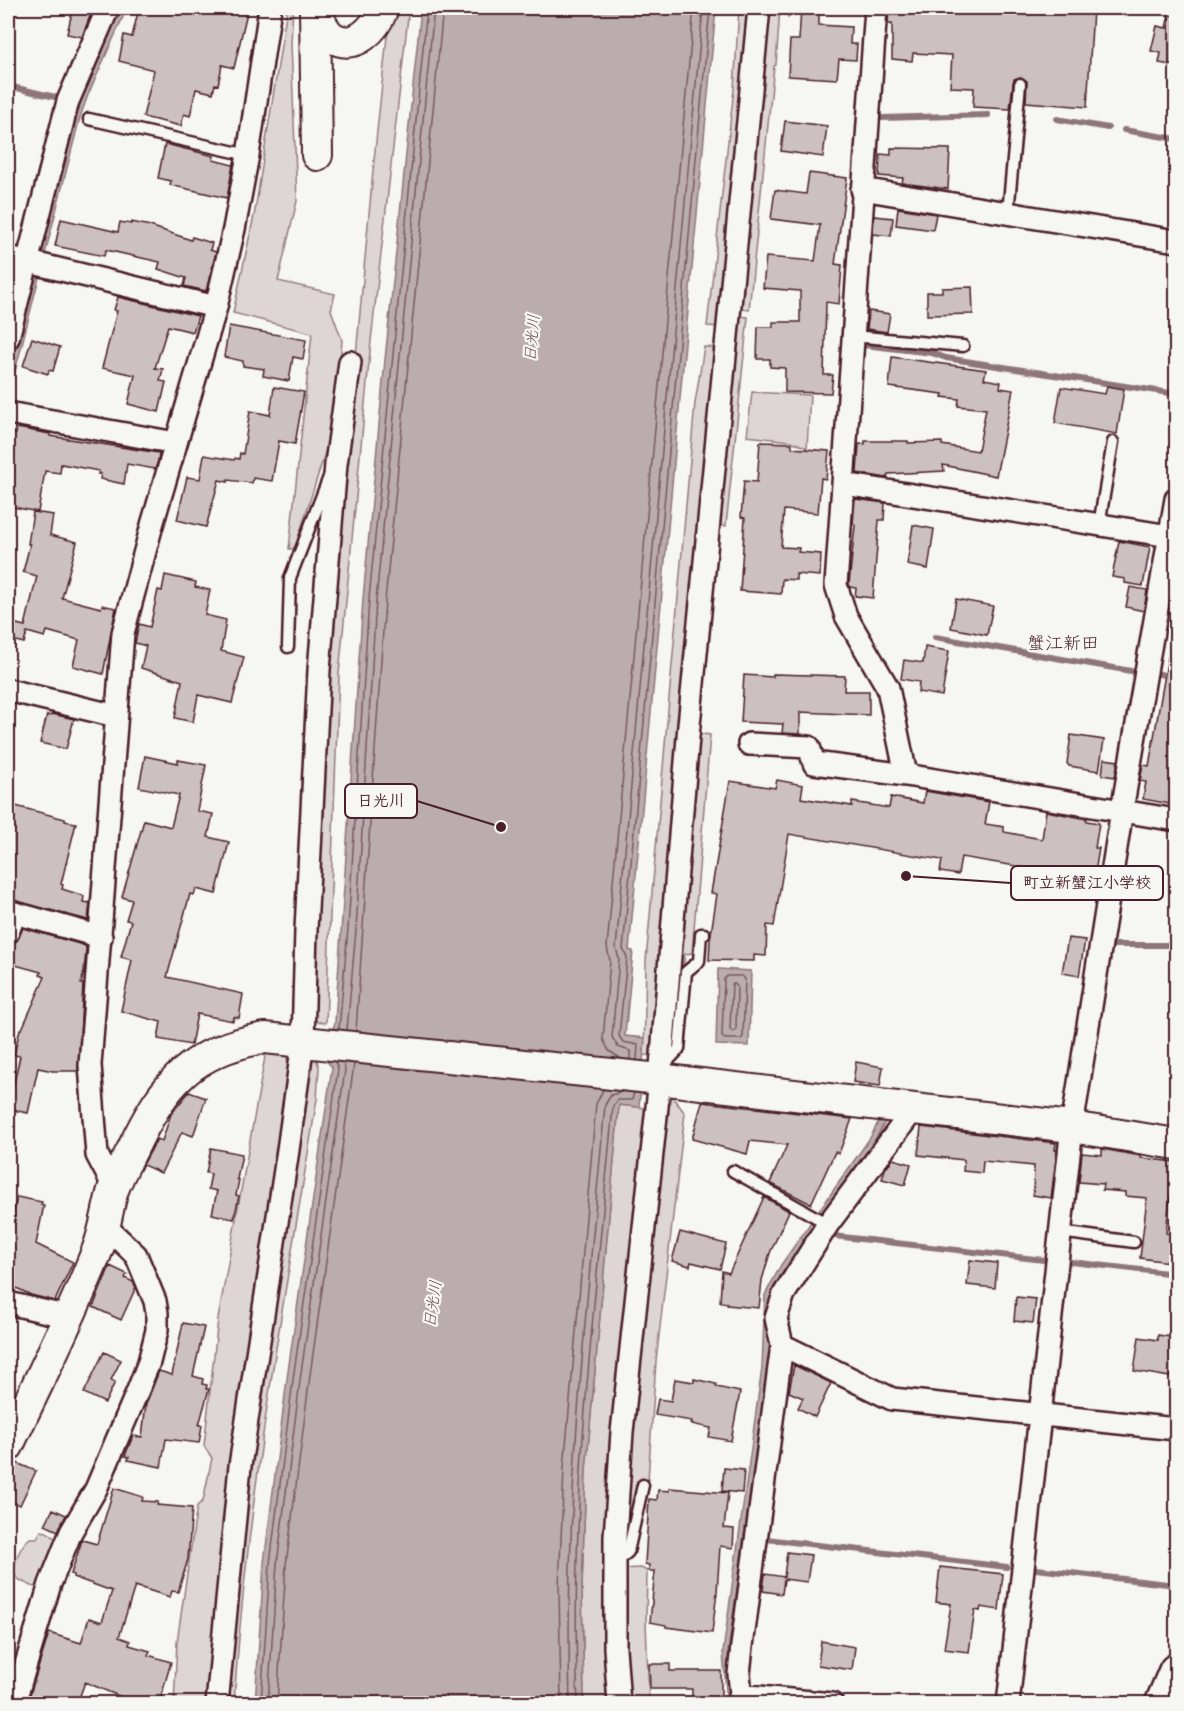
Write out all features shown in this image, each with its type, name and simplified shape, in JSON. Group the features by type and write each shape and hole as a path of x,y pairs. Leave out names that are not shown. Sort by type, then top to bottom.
{"main road":[{"path":"1162,1704 1176,1671"}],"street":[{"path":"8,338 68,101 108,8"},
{"path":"114,1187 97,1155 90,1065 123,633 216,307 248,155 270,8"},
{"path":"315,8 323,28 332,37 345,41 361,38 366,34 380,17 383,8"},
{"path":"315,8 317,155"},
{"path":"619,1704 615,1648 615,1537 622,1432 759,8"},
{"path":"876,8 836,585 846,616 888,688 906,775"},
{"path":"862,189 1176,241"},
{"path":"27,261 216,307"},
{"path":"217,1704 240,1466 288,1150 307,1042 306,930 319,669 336,464 350,362"},
{"path":"8,413 176,443"},
{"path":"844,484 1173,537"},
{"path":"1008,1704 1071,1127 1122,810 1173,537 1176,499"},
{"path":"8,690 116,716"},
{"path":"749,744 809,747 814,763 906,775 1176,820"},
{"path":"10,919 101,937"},
{"path":"8,1446 69,1317 98,1249 114,1187 148,1116 172,1083 194,1065 218,1051 241,1042 266,1038 657,1075 1071,1127 1176,1144"},
{"path":"832,1704 741,1699 739,1674 741,1646 782,1345 776,1318 784,1294 822,1220 914,1109"},
{"path":"14,1704 50,1584 71,1532 96,1489 138,1390 149,1362 157,1330 155,1301 136,1255 105,1225"},
{"path":"8,1303 69,1317"},
{"path":"782,1345 892,1399 1176,1429"}],"lane":[{"path":"1008,213 1020,84"},
{"path":"89,119 248,155"},
{"path":"853,336 963,346"},
{"path":"1099,525 1113,442"},
{"path":"288,647 291,578 328,479 336,464"},
{"path":"657,1075 679,1049 686,972 699,961 701,934 704,933"},
{"path":"733,1171 822,1220"},
{"path":"1060,1232 1134,1242"},
{"path":"615,1563 628,1552 643,1485"}],"shaded area":[{"path":"287,8 293,8 291,43 297,201 278,281 335,294 331,310 342,340 335,421 295,548 289,549 312,333 233,313 255,211"},
{"path":"390,8 409,8 371,341 339,674 326,1023 313,1021 311,982 327,671"},
{"path":"739,8 751,8 721,327 707,326 734,89"},
{"path":"780,8 796,8 788,18 787,11"},
{"path":"780,8 776,65 774,66 749,310 738,308 766,9"},
{"path":"737,316 748,317 726,526 717,525"},
{"path":"704,347 718,348 653,1056 644,1055 646,961 695,403"},
{"path":"752,392 810,395 807,448 791,441 747,436"},
{"path":"697,733 710,735 692,953 685,954 676,1040 670,1051 696,786 693,779"},
{"path":"266,1051 286,1054 291,1075 213,1703 174,1704 177,1642 197,1506 203,1501 212,1458 204,1446 218,1319"},
{"path":"312,1055 315,1055 319,1067 317,1099 257,1476 234,1703 222,1704 228,1631 305,1069"},
{"path":"668,1092 685,1113 656,1361 648,1480 637,1481 625,1549 620,1537"},
{"path":"619,1105 646,1108 613,1703 584,1704 582,1587 586,1470"},
{"path":"41,1531 50,1534 57,1542 40,1585 34,1587 21,1581 14,1575 14,1570 23,1545 30,1538 37,1538"},
{"path":"641,1568 647,1571 649,1703 626,1703 621,1569"}],"water":[{"path":"118,8 127,8 80,117 8,399 8,364 68,127"},
{"path":"421,8 716,8 629,950 633,951 625,1036 645,1038 639,1107 619,1105 586,1470 582,1587 584,1703 255,1704 264,1563 288,1371 332,1067 322,1056 335,1023 363,599"},
{"path":"718,969 751,971 749,1046 716,1045"},
{"path":"883,1113 890,1114 874,1141 779,1278 771,1296 769,1318 771,1345 728,1652 732,1703 727,1704 723,1652 762,1368 765,1295 781,1265 870,1138"}],"building":[{"path":"73,8 93,8 82,37 67,34"},
{"path":"139,8 248,8 234,68 222,65 218,85 215,84 213,93 196,89 190,116 184,114 181,126 143,117 154,70 119,61 124,35 132,37"},
{"path":"801,8 819,9 819,25 851,27 850,44 857,44 856,60 839,59 837,79 788,76 790,40 799,40"},
{"path":"889,8 1093,10 1087,107 1026,102 1027,81 1020,77 1014,79 1010,109 973,107 974,88 950,87 952,55 913,53 912,61 892,59 892,24 888,24"},
{"path":"1169,15 1176,16 1176,66 1159,63 1161,53 1151,51 1157,26 1166,28"},
{"path":"785,121 827,126 823,157 781,151"},
{"path":"165,144 214,156 213,160 233,165 227,198 170,185 171,181 158,178"},
{"path":"891,148 950,149 948,189 902,183 903,178 879,176 880,154 891,155"},
{"path":"809,173 847,178 835,264 842,265 839,304 826,302 824,375 833,375 831,393 785,392 785,368 770,367 770,359 757,359 758,327 773,327 773,322 800,322 800,291 763,288 766,257 815,261 820,225 771,219 775,190 806,194"},
{"path":"898,208 936,214 933,230 896,225"},
{"path":"874,216 893,218 891,236 873,234"},
{"path":"61,219 118,232 120,222 131,224 132,222 191,240 192,237 212,243 210,250 216,252 206,291 184,286 186,278 158,269 160,262 106,250 104,256 55,246"},
{"path":"972,287 973,314 927,315 927,292 942,292 942,288"},
{"path":"118,297 198,316 193,332 168,326 155,368 163,369 160,381 166,382 159,412 128,404 135,375 102,368 117,311 114,310"},
{"path":"869,311 890,314 887,332 867,329"},
{"path":"229,326 306,340 303,359 293,357 289,381 263,376 264,369 243,366 243,361 224,357"},
{"path":"32,338 60,347 53,371 49,370 48,374 23,366"},
{"path":"892,357 986,370 984,379 1001,382 1000,388 1013,390 996,476 943,465 944,471 888,474 887,478 857,473 859,444 865,444 865,441 942,442 942,445 978,451 986,409 958,406 959,399 942,397 943,394 889,387"},
{"path":"1107,386 1124,389 1117,434 1055,423 1061,387 1105,394"},
{"path":"274,387 304,392 295,444 279,441 272,481 253,478 252,483 219,480 206,527 177,520 187,477 200,479 204,455 239,459 240,453 243,454 250,411 270,415"},
{"path":"17,428 50,434 50,436 159,453 158,461 155,469 127,464 124,484 100,479 99,471 61,464 60,473 45,471 38,512 8,506 8,450 10,433 16,434"},
{"path":"760,442 792,443 792,448 829,451 826,479 821,478 818,513 784,510 781,547 799,548 798,552 821,554 820,576 796,574 796,580 782,579 781,594 740,591 745,518 741,517 744,481 757,482"},
{"path":"855,499 885,503 884,520 879,520 873,598 855,596 856,588 850,587 849,584 855,525 853,524"},
{"path":"33,512 53,515 50,535 77,542 62,598 101,608 102,605 116,608 103,674 73,666 79,640 47,631 45,637 27,632 24,643 8,639 8,622 25,626 37,576 23,572 30,544 28,544"},
{"path":"913,525 934,529 928,569 907,565"},
{"path":"1119,541 1150,547 1143,586 1125,583 1125,579 1112,577"},
{"path":"165,575 196,582 195,587 210,590 205,615 226,620 221,651 244,657 232,703 198,695 193,722 175,718 182,681 141,668 146,646 135,643 139,624 150,627 158,590 162,591"},
{"path":"1130,587 1147,590 1144,611 1126,607"},
{"path":"956,599 993,606 987,635 951,628"},
{"path":"925,647 949,651 942,696 918,692 919,682 901,679 904,660 923,663"},
{"path":"1168,657 1176,658 1176,805 1143,799 1146,782 1140,781 1143,765 1149,766"},
{"path":"773,674 845,676 844,691 869,691 869,715 800,712 800,734 782,733 783,724 741,722 744,675 773,677"},
{"path":"47,715 74,719 66,749 40,743"},
{"path":"1071,735 1104,740 1099,771 1069,766 1067,763"},
{"path":"145,756 178,763 178,760 206,765 197,811 213,814 208,837 229,842 216,894 196,889 194,895 190,894 167,977 243,994 239,1018 234,1017 233,1021 197,1014 191,1045 158,1039 161,1022 121,1011 132,960 121,957 131,921 126,920 132,900 122,897 144,820 171,827 179,795 139,787"},
{"path":"1104,759 1118,761 1115,777 1102,775"},
{"path":"777,780 803,785 801,798 852,806 852,802 889,808 891,797 923,803 925,791 989,802 985,824 1004,827 1004,832 1042,839 1046,811 1087,819 1087,821 1099,823 1095,848 1099,848 1094,879 961,857 958,875 940,872 942,860 789,834 774,926 767,925 766,956 754,955 754,961 709,960 717,894 711,893 730,781 775,788"},
{"path":"8,804 76,823 61,884 62,889 84,896 83,902 90,903 88,920 8,899"},
{"path":"23,928 86,947 81,984 83,984 78,1071 53,1071 38,1068 28,1113 8,1109 20,1056 14,1055 20,1029 22,1029 45,977 40,975 41,972 8,963 8,944 17,941"},
{"path":"1068,938 1085,940 1079,976 1062,973"},
{"path":"856,1062 883,1067 880,1086 853,1082"},
{"path":"189,1092 206,1098 193,1136 182,1132 161,1173 143,1165 157,1139 162,1141 171,1114"},
{"path":"702,1102 852,1119 839,1153 835,1152 811,1204 770,1183 787,1145 750,1141 747,1154 692,1139"},
{"path":"921,1127 1056,1143 1051,1198 1033,1195 1034,1166 983,1161 982,1173 963,1171 964,1160 918,1155"},
{"path":"211,1148 242,1154 237,1179 239,1180 236,1195 239,1196 234,1219 212,1214 217,1191 208,1189 211,1174 206,1173"},
{"path":"1102,1149 1141,1156 1141,1158 1176,1162 1176,1196 1170,1196 1166,1233 1176,1234 1176,1263 1140,1258 1147,1198 1125,1196 1125,1192 1102,1190 1103,1184 1079,1182 1082,1153 1102,1155"},
{"path":"893,1159 911,1164 905,1185 882,1179 885,1169"},
{"path":"17,1197 42,1202 41,1205 44,1205 36,1244 73,1262 55,1301 31,1295 8,1284 8,1239"},
{"path":"764,1197 789,1211 770,1253 762,1280 759,1308 727,1305 727,1303 720,1302 722,1271 729,1273"},
{"path":"680,1232 726,1244 720,1269 691,1262 690,1266 672,1261"},
{"path":"970,1260 997,1263 995,1288 967,1285"},
{"path":"110,1266 127,1274 125,1278 133,1282 136,1287 121,1320 93,1307"},
{"path":"1016,1297 1036,1299 1033,1323 1014,1321"},
{"path":"183,1323 204,1327 193,1376 203,1379 202,1384 207,1385 206,1389 209,1389 199,1425 202,1425 199,1443 166,1439 161,1467 128,1460 129,1457 125,1456 133,1436 142,1437 146,1404 159,1371 172,1375"},
{"path":"1158,1335 1176,1338 1176,1374 1170,1374 1170,1377 1134,1371 1139,1337 1158,1340"},
{"path":"104,1352 121,1360 111,1380 115,1382 105,1403 84,1393"},
{"path":"794,1365 831,1383 815,1417 798,1408 803,1398 789,1392"},
{"path":"675,1379 694,1382 694,1379 740,1392 731,1441 709,1437 711,1428 691,1424 692,1421 655,1415 658,1399 671,1401"},
{"path":"14,1462 36,1471 20,1505 8,1500 8,1476"},
{"path":"724,1468 744,1470 742,1493 722,1491"},
{"path":"114,1488 143,1497 142,1501 158,1502 157,1505 192,1508 188,1559 178,1592 172,1591 170,1597 135,1586 119,1637 130,1641 129,1645 150,1651 148,1655 171,1662 159,1704 138,1704 85,1682 77,1704 27,1704 49,1633 81,1643 89,1618 102,1622 112,1591 73,1577 74,1575 71,1574 82,1540 97,1544"},
{"path":"669,1488 728,1493 724,1528 734,1529 733,1548 720,1546 712,1633 666,1627 666,1625 650,1622 655,1571 649,1571 649,1565 645,1564 649,1499 657,1500 658,1490 669,1491"},
{"path":"53,1509 66,1515 58,1531 45,1525"},
{"path":"787,1552 811,1555 807,1582 784,1579 782,1594 763,1591 765,1574 784,1577"},
{"path":"940,1567 1003,1574 999,1610 981,1607 980,1611 975,1610 969,1652 944,1649 951,1604 936,1602"},
{"path":"821,1641 855,1647 852,1670 818,1665"},
{"path":"649,1664 670,1664 670,1671 721,1671 721,1702 692,1702 692,1689 650,1689"}],"waterway":[{"path":"8,86 55,97"},
{"path":"882,118 988,115"},
{"path":"1057,119 1108,128"},
{"path":"1124,130 1176,139"},
{"path":"864,345 932,353 946,358 1176,394"},
{"path":"935,637 1131,671"},
{"path":"1160,674 1176,678"},
{"path":"1114,945 1176,945"},
{"path":"834,1236 1044,1260"},
{"path":"1071,1262 1176,1274"},
{"path":"766,1539 1007,1567"},
{"path":"1036,1569 1176,1585"}],"place":[{"name":"日光川","path":"501,827"},
{"name":"町立新蟹江小学校","path":"906,876"}],"district":[{"name":"蟹江新田","path":"1063,643"}]}
